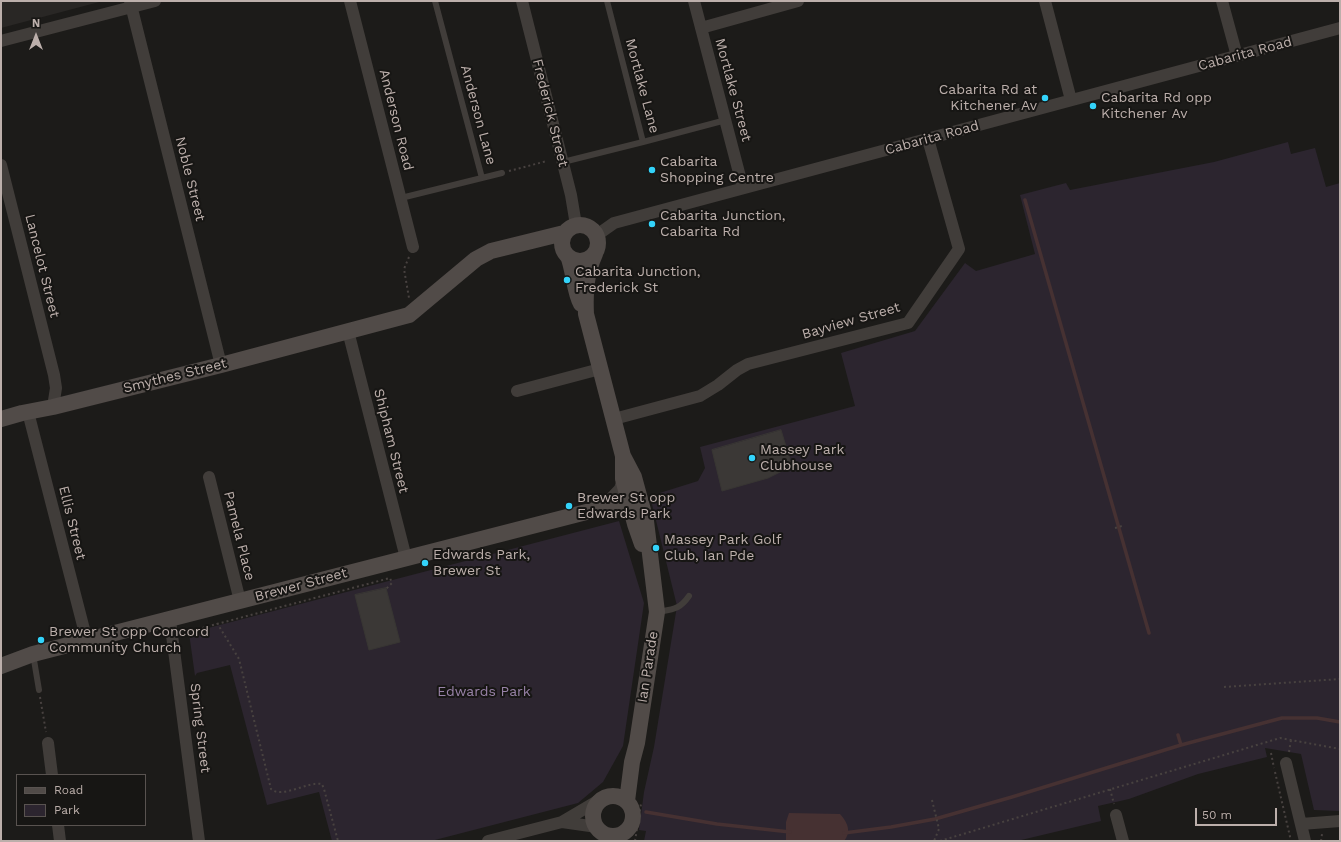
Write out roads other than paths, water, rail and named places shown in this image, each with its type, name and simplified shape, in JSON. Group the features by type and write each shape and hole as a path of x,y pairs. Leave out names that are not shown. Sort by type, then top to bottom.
{"main road":[{"path":"348,331 409,315 476,259 491,251 584,225 588,226 597,235 598,245 589,266 586,280 586,314 614,419"},
{"path":"570,229 562,244 565,253 573,260 585,260 595,254"},
{"path":"568,256 572,267 579,301 586,314"},
{"name":"Smythes Street","path":"1,419 221,365 348,331"},
{"name":"Ian Parade","path":"614,419 623,456 634,477 630,494 651,572 655,590 657,612 627,801"},
{"name":"Brewer Street","path":"1,666 33,654 602,508 630,494"},
{"name":"Ian Parade","path":"604,798 632,762"},
{"path":"618,796 627,801 631,807 633,820 624,836 604,834 593,815 594,809 604,798 618,796"}],"street":[{"path":"1,41 131,4 155,1"},
{"name":"Anderson Road","path":"350,1 413,247"},
{"name":"Frederick Street","path":"522,1 574,207 570,229"},
{"name":"Mortlake Street","path":"694,1 743,188"},
{"path":"701,28 798,1"},
{"path":"1045,1 1071,100"},
{"path":"1222,1 1237,56"},
{"name":"Noble Street","path":"131,4 221,365"},
{"name":"Cabarita Road","path":"597,235 614,223 1340,28"},
{"name":"Bayview Street","path":"614,419 700,396 748,364 908,323 959,249 928,139"},
{"name":"Lancelot Street","path":"1,165 54,375 56,388 53,407"},
{"name":"Shipham Street","path":"348,331 406,558"},
{"path":"517,390 600,370"},
{"name":"Lancelot Street","path":"54,375 70,402"},
{"name":"Ellis Street","path":"28,412 88,641"},
{"name":"Pamela Place","path":"209,477 240,601"},
{"name":"Spring Street","path":"170,620 200,841"},
{"path":"48,743 52,774"},
{"path":"1286,763 1305,841"},
{"path":"488,841 562,822 604,798"},
{"path":"1116,815 1123,841"},
{"path":"1301,824 1340,821"},
{"path":"562,822 604,834"},
{"path":"58,826 60,841"}],"lane":[{"name":"Anderson Lane","path":"401,198 482,178 435,1"},
{"name":"Mortlake Lane","path":"607,1 643,142 726,120"},
{"path":"562,162 643,142"},
{"path":"482,178 502,172"},
{"path":"657,612 672,610 682,605 690,596"},
{"path":"33,654 39,690"}],"waterway":[{"path":"1025,200 1149,633"},
{"path":"844,833 891,827 935,819 1181,745 1282,718 1317,718 1340,722"},
{"path":"1178,735 1181,745"},
{"path":"646,812 717,824 790,832"}],"place":[{"name":"Cabarita Rd at Kitchener Av","path":"1045,98"},
{"name":"Cabarita Rd opp Kitchener Av","path":"1093,106"},
{"name":"Cabarita Shopping Centre","path":"652,170"},
{"name":"Cabarita Junction, Cabarita Rd","path":"652,224"},
{"name":"Cabarita Junction, Frederick St","path":"567,280"},
{"name":"Massey Park Clubhouse","path":"752,458"},
{"name":"Brewer St opp Edwards Park","path":"569,506"},
{"name":"Massey Park Golf Club, Ian Pde","path":"656,548"},
{"name":"Edwards Park, Brewer St","path":"425,563"},
{"name":"Brewer St opp Concord Community Church","path":"41,640"}],"park label":[{"name":"Edwards Park","path":"484,692"}]}
